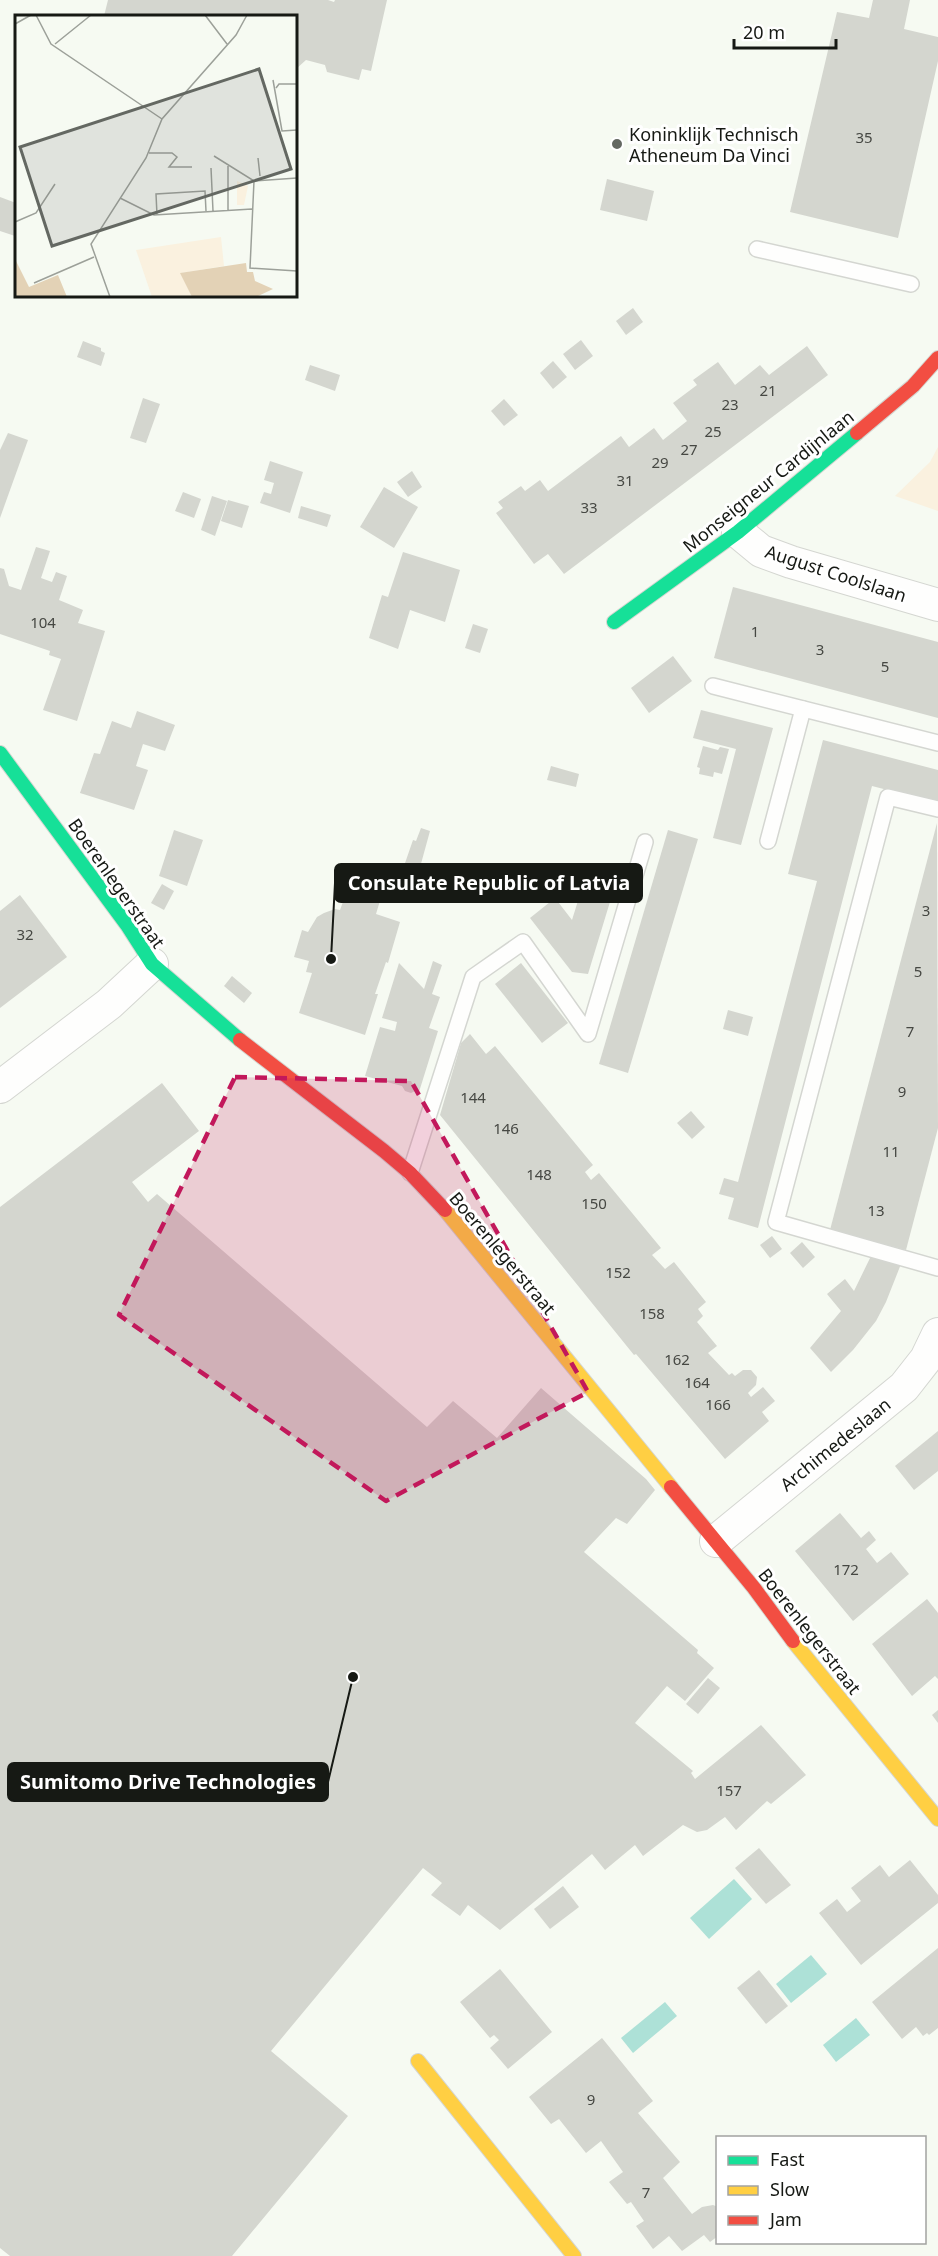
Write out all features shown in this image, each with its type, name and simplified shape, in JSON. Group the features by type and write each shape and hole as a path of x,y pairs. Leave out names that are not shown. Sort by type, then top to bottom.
{"street":[{"name":"Monseigneur Cardijnlaan","path":"614,622 738,532 913,386 938,358"},
{"name":"August Coolslaan","path":"738,532 761,551 791,562 938,605"},
{"name":"Boerenlegerstraat","path":"0,753 127,925 152,964 245,1044 410,1173 447,1212 716,1541 804,1655 938,1819"},
{"path":"0,1087 109,1004 152,964"},
{"name":"Archimedeslaan","path":"716,1541 904,1388 926,1359 938,1334"},
{"path":"418,2061 574,2256"}],"lane":[{"path":"757,249 911,284"},
{"path":"713,686 938,743"},
{"path":"768,841 803,709"},
{"path":"938,809 888,797 776,1222 938,1268"},
{"path":"410,1173 473,977 523,942 588,1034 645,842"}],"highlighted area":[{"path":"235,1077 411,1081 588,1392 386,1501 119,1315"}],"shaded area":[{"path":"938,447 938,511 895,496 930,462"}],"water":[{"path":"734,1879 752,1899 709,1939 690,1918"},
{"path":"811,1955 827,1974 791,2003 776,1984"},
{"path":"665,2002 677,2016 633,2053 621,2038"},
{"path":"856,2018 870,2035 836,2062 823,2045"}],"building":[{"path":"108,0 328,0 334,2 335,0 387,0 371,71 362,69 359,80 327,72 325,65 306,60 297,68 297,15 104,15"},
{"path":"873,0 910,0 904,29 938,37 938,61 898,238 790,212 837,12 869,18"},
{"path":"607,179 654,191 647,221 600,210"},
{"path":"0,197 15,203 15,236 0,231"},
{"path":"633,308 643,322 626,335 616,321"},
{"path":"581,340 593,356 575,370 563,354"},
{"path":"83,341 101,348 101,351 105,353 101,366 77,357"},
{"path":"807,346 828,375 564,574 548,554 534,564 496,513 503,508 498,502 521,486 525,491 540,480 548,491 621,436 629,447 654,428 663,440 687,421 673,403 697,385 693,380 718,362 735,385 760,365 769,375"},
{"path":"553,361 567,377 553,389 540,373"},
{"path":"310,365 340,375 335,391 305,380"},
{"path":"143,398 160,404 146,443 130,438"},
{"path":"504,399 518,415 504,426 491,411"},
{"path":"8,433 28,440 0,518 0,450"},
{"path":"270,461 303,472 290,513 260,503 264,492 271,494 274,483 264,480"},
{"path":"412,471 422,487 408,497 397,482"},
{"path":"384,487 418,507 394,548 360,527"},
{"path":"183,492 201,499 194,518 175,511"},
{"path":"212,496 227,501 215,536 201,530"},
{"path":"228,500 249,506 242,528 221,521"},
{"path":"301,506 331,515 327,527 298,518"},
{"path":"36,547 50,551 41,578 52,582 56,572 67,576 59,600 83,610 78,623 105,631 77,721 43,710 61,659 49,655 50,651 0,634 0,568 4,569 9,586 21,590"},
{"path":"403,552 460,570 445,622 410,610 398,649 369,638 382,595 388,597"},
{"path":"733,587 938,642 938,718 714,658"},
{"path":"473,624 488,629 480,653 465,648"},
{"path":"673,656 692,681 649,713 631,688"},
{"path":"701,710 773,728 741,845 713,838 736,749 693,738"},
{"path":"137,711 175,725 165,751 143,744 136,766 148,770 134,810 80,793 94,753 100,754 112,721 131,728"},
{"path":"823,740 938,770 938,803 872,786 758,1228 728,1219 734,1198 719,1194 724,1178 738,1182 817,881 788,874"},
{"path":"703,746 718,750 720,747 729,749 722,774 714,772 713,777 699,774 700,768 697,767"},
{"path":"551,766 579,774 576,787 547,780"},
{"path":"937,823 938,1128 906,1250 830,1230"},
{"path":"421,828 430,831 419,871 404,866 413,840 416,841"},
{"path":"174,830 203,840 187,886 159,876"},
{"path":"668,830 698,839 628,1073 599,1064"},
{"path":"601,863 620,869 588,974 572,972 530,918 555,898 572,920 586,875"},
{"path":"162,884 174,891 164,910 151,903"},
{"path":"365,889 382,894 376,914 400,922 388,963 386,962 375,994 378,994 365,1035 299,1013 312,973 306,972 309,961 294,957 302,930 308,932 317,917 324,913 335,909 340,910 347,891 363,895"},
{"path":"20,895 67,957 0,1008 0,911"},
{"path":"433,961 442,965 432,994 440,997 429,1028 438,1031 419,1092 411,1093 405,1091 402,1086 365,1076 380,1027 395,1031 397,1022 382,1018 399,963 424,989"},
{"path":"521,963 568,1023 542,1043 495,984"},
{"path":"232,976 252,993 244,1003 224,986"},
{"path":"728,1010 753,1017 748,1036 723,1029"},
{"path":"470,1034 486,1054 495,1046 593,1165 585,1172 591,1180 599,1173 661,1248 652,1255 665,1269 674,1262 706,1302 698,1309 703,1316 697,1322 717,1346 708,1353 729,1375 732,1373 735,1376 743,1370 751,1370 757,1377 756,1385 748,1393 751,1397 763,1387 775,1401 762,1412 769,1421 725,1459 636,1354 634,1355 440,1115 461,1043"},
{"path":"162,1083 199,1131 132,1182 148,1202 157,1194 427,1427 453,1401 497,1438 541,1388 646,1479 655,1490 627,1524 616,1518 584,1552 698,1650 697,1653 714,1668 685,1701 667,1686 635,1723 693,1771 691,1773 695,1779 761,1725 806,1775 771,1804 767,1801 736,1830 725,1817 707,1830 697,1832 683,1825 643,1856 635,1845 605,1870 592,1854 500,1930 468,1905 460,1916 431,1895 442,1883 423,1868 271,2051 348,2116 232,2256 10,2256 0,2248 0,1207"},
{"path":"691,1111 705,1127 692,1139 677,1123"},
{"path":"772,1236 782,1249 770,1258 760,1245"},
{"path":"802,1242 815,1257 803,1268 790,1253"},
{"path":"871,1256 901,1264 876,1321 853,1350 831,1372 810,1348 841,1311 827,1294 845,1279 854,1291"},
{"path":"938,1431 938,1471 914,1490 895,1466"},
{"path":"840,1513 861,1538 869,1531 876,1540 866,1549 877,1563 891,1552 909,1574 853,1621 795,1551"},
{"path":"927,1599 938,1613 938,1679 935,1676 912,1696 872,1644"},
{"path":"708,1678 720,1688 698,1714 686,1704"},
{"path":"938,1710 938,1723 932,1715"},
{"path":"759,1848 791,1885 766,1904 735,1868"},
{"path":"910,1860 938,1895 938,1903 861,1965 819,1913 837,1899 847,1912 861,1901 851,1888 880,1865 889,1877"},
{"path":"563,1886 579,1907 550,1929 534,1909"},
{"path":"938,1948 938,2028 929,2035 927,2033 923,2036 916,2027 902,2039 872,2002"},
{"path":"500,1969 552,2032 508,2069 490,2048 499,2040 494,2035 490,2038 460,2002"},
{"path":"759,1970 788,2006 766,2024 737,1988"},
{"path":"602,2038 653,2101 638,2113 680,2162 663,2178 692,2214 702,2207 716,2206 716,2238 710,2242 704,2235 682,2251 669,2236 653,2249 636,2226 644,2221 631,2202 627,2204 609,2182 623,2172 601,2141 586,2153 559,2119 551,2124 529,2097"}],"traffic: fast":[{"path":"614,622 738,532 857,433"},
{"path":"0,753 127,925 152,964 240,1040"}],"traffic: slow":[{"path":"445,1210 671,1487"},
{"path":"793,1641 938,1819"},
{"path":"418,2061 574,2256"}],"traffic: jam":[{"path":"857,433 913,386 938,358"},
{"path":"240,1040 384,1151 410,1173 445,1210"},
{"path":"671,1487 754,1588 793,1641"}],"place":[{"name":"Koninklijk Technisch Atheneum Da Vinci","path":"617,144"},
{"name":"Consulate Republic of Latvia","path":"331,959"},
{"name":"Sumitomo Drive Technologies","path":"353,1677"}]}
